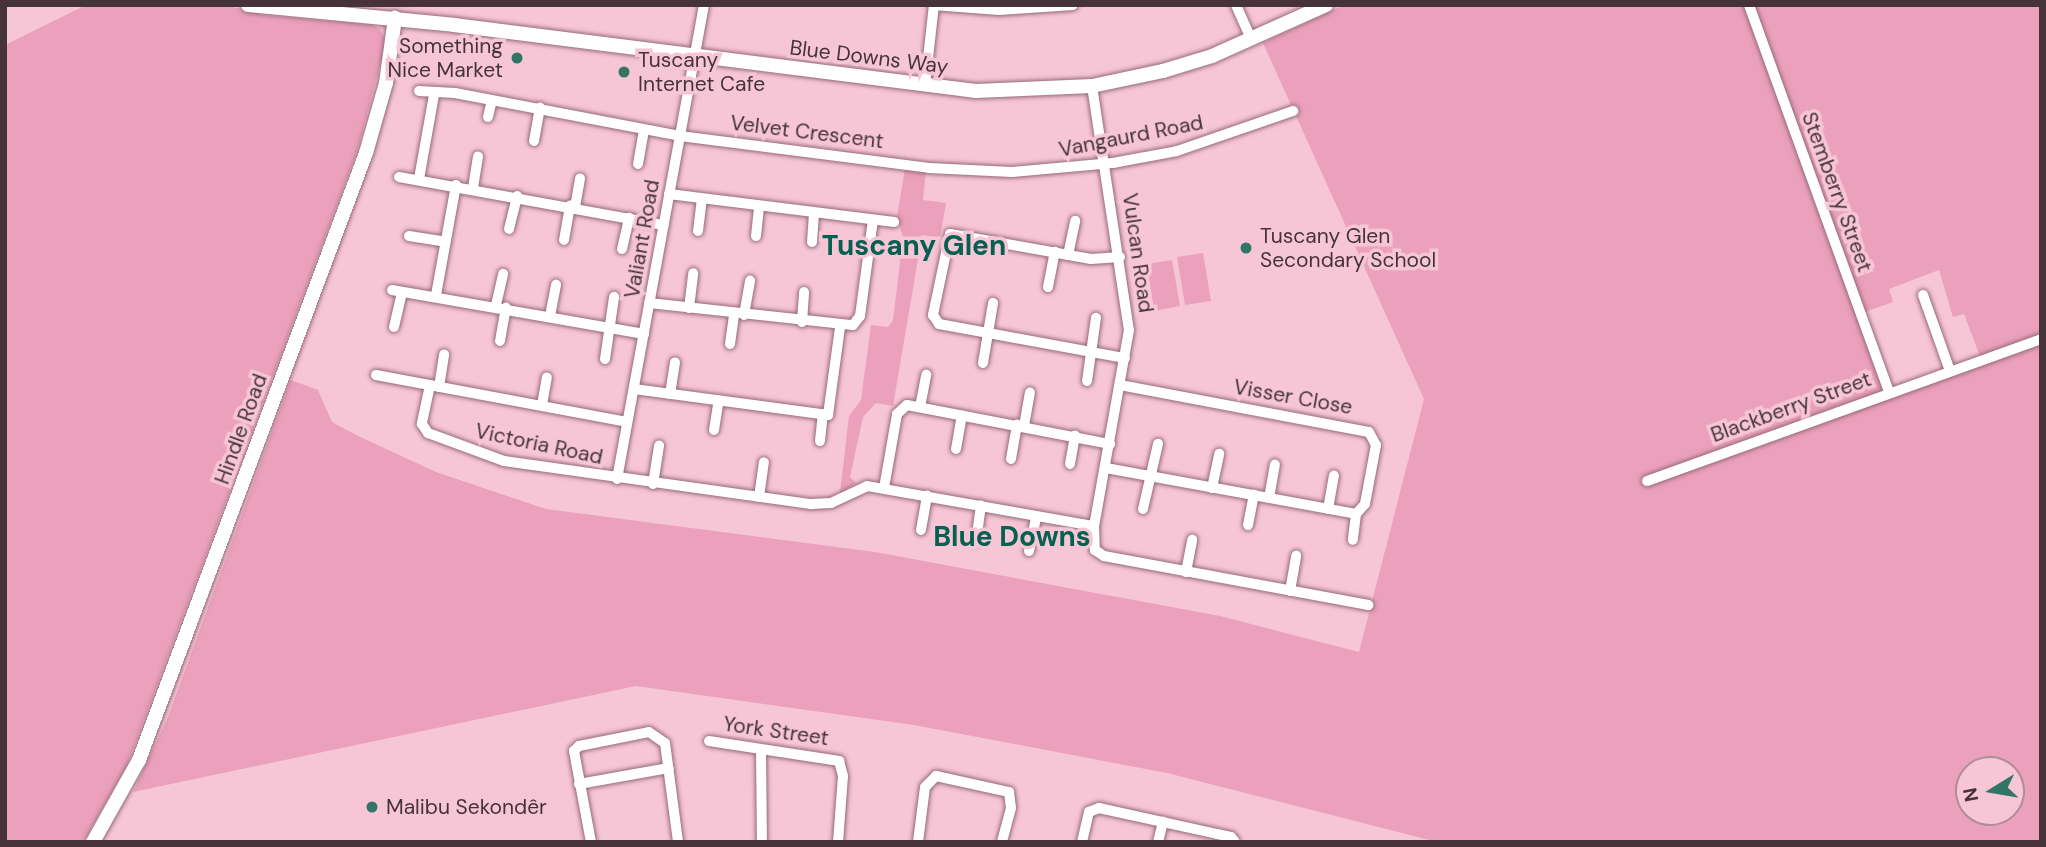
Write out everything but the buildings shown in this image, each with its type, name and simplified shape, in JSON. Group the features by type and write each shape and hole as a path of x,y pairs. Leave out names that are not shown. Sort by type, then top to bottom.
{"street":[{"name":"Blue Downs Way","path":"248,5 396,18 976,91 1092,86 1163,71 1251,39 1326,5"},
{"name":"Valiant Road","path":"617,480 704,5"},
{"path":"925,85 934,5 1073,5"},
{"path":"1236,5 1251,39"},
{"name":"Stemberry Street","path":"1749,5 1889,392"},
{"name":"Hindle Road","path":"93,842 139,760 366,153 386,83 396,18"},
{"name":"Vulcan Road","path":"1092,86 1129,316 1125,358 1094,526 1095,550 1104,556 1186,572"},
{"name":"Velvet Crescent","path":"419,91 434,95 452,92 644,131 929,168"},
{"path":"419,179 434,95"},
{"path":"488,117 492,100"},
{"path":"534,141 540,108"},
{"name":"Vangaurd Road","path":"929,168 1012,172 1105,164 1215,140 1293,111"},
{"path":"638,164 644,131"},
{"path":"473,188 478,156"},
{"path":"399,177 573,206 664,225"},
{"path":"564,240 580,178"},
{"path":"436,295 456,185"},
{"path":"669,194 894,222"},
{"path":"509,229 517,196"},
{"path":"698,231 702,199"},
{"path":"756,236 759,206"},
{"path":"812,242 814,214"},
{"path":"622,249 629,218"},
{"path":"649,303 840,327 853,325 860,316 873,220"},
{"path":"1068,255 1074,221"},
{"path":"1120,257 1097,260 950,234 934,318 939,324 1125,358"},
{"path":"409,236 446,242"},
{"path":"1048,287 1055,252"},
{"path":"689,308 693,273"},
{"path":"500,341 503,274"},
{"path":"730,344 750,281"},
{"path":"550,316 556,285"},
{"path":"394,327 397,291 436,295 644,334"},
{"path":"802,322 804,292"},
{"path":"1923,295 1950,371"},
{"path":"605,359 614,297"},
{"path":"983,363 993,303"},
{"path":"1087,381 1096,318"},
{"path":"634,389 828,415 840,327"},
{"name":"Blackberry Street","path":"1647,481 2041,339"},
{"path":"434,386 444,354"},
{"path":"670,394 675,362"},
{"path":"376,375 627,422"},
{"path":"920,407 926,375"},
{"path":"542,405 547,377"},
{"name":"Visser Close","path":"1120,385 1369,432 1376,445 1365,504 1356,514 1353,540"},
{"name":"Victoria Road","path":"434,386 422,424 436,439 504,461 617,480 822,504 854,488 884,488 1094,526"},
{"path":"1011,459 1030,393"},
{"path":"714,430 719,400"},
{"path":"884,488 900,407 920,407 1075,435 1110,444"},
{"path":"820,441 823,414"},
{"path":"956,449 962,416"},
{"path":"1070,464 1075,435"},
{"path":"1143,509 1158,444"},
{"path":"653,484 660,445"},
{"path":"1212,488 1219,454"},
{"path":"760,497 764,462"},
{"path":"1269,498 1275,466"},
{"path":"1105,468 1356,514"},
{"path":"1328,509 1334,476"},
{"path":"1248,526 1254,495"},
{"path":"921,530 927,496"},
{"path":"976,541 981,505"},
{"path":"1029,551 1036,517"},
{"path":"1192,540 1186,572 1368,605"},
{"path":"1290,591 1296,556"},
{"path":"591,842 573,758 579,746 636,733 661,736 669,768 678,842"},
{"name":"York Street","path":"709,741 839,761 843,776 838,842"},
{"path":"761,750 762,842"},
{"path":"579,785 669,768"},
{"path":"918,842 925,787 936,776 1009,792 1011,808 1002,842"},
{"path":"1082,842 1093,809 1163,821 1233,839"},
{"path":"1158,842 1163,821"}],"shaded area":[{"path":"86,5 226,5 262,15 372,25 380,29 386,42 358,148 127,765 83,842 5,842 5,45"},
{"path":"1344,5 2041,5 2041,842 1437,842 1167,773 914,725 636,686 133,792 168,717 291,380 318,390 332,422 356,435 436,472 546,509 875,552 1220,616 1359,652 1424,399 1263,43","holes":["1939,270 1953,317 1964,314 1981,359 1890,391 1862,313 1893,302 1889,289"]},
{"path":"905,168 926,171 923,200 946,203 940,238 922,235 893,406 876,403 863,417 850,477 856,483 840,493 849,416 861,400 871,325 888,327 893,320 903,238 897,216"},
{"path":"1203,253 1211,301 1185,305 1177,257"},
{"path":"1172,260 1180,306 1154,311 1147,264"}],"place":[{"name":"Something Nice Market","path":"517,58"},
{"name":"Tuscany Internet Cafe","path":"624,72"},
{"name":"Tuscany Glen Secondary School","path":"1246,248"},
{"name":"Malibu Sekondêr","path":"372,807"}],"district":[{"name":"Tuscany Glen","path":"914,246"},
{"name":"Blue Downs","path":"1012,537"}]}
